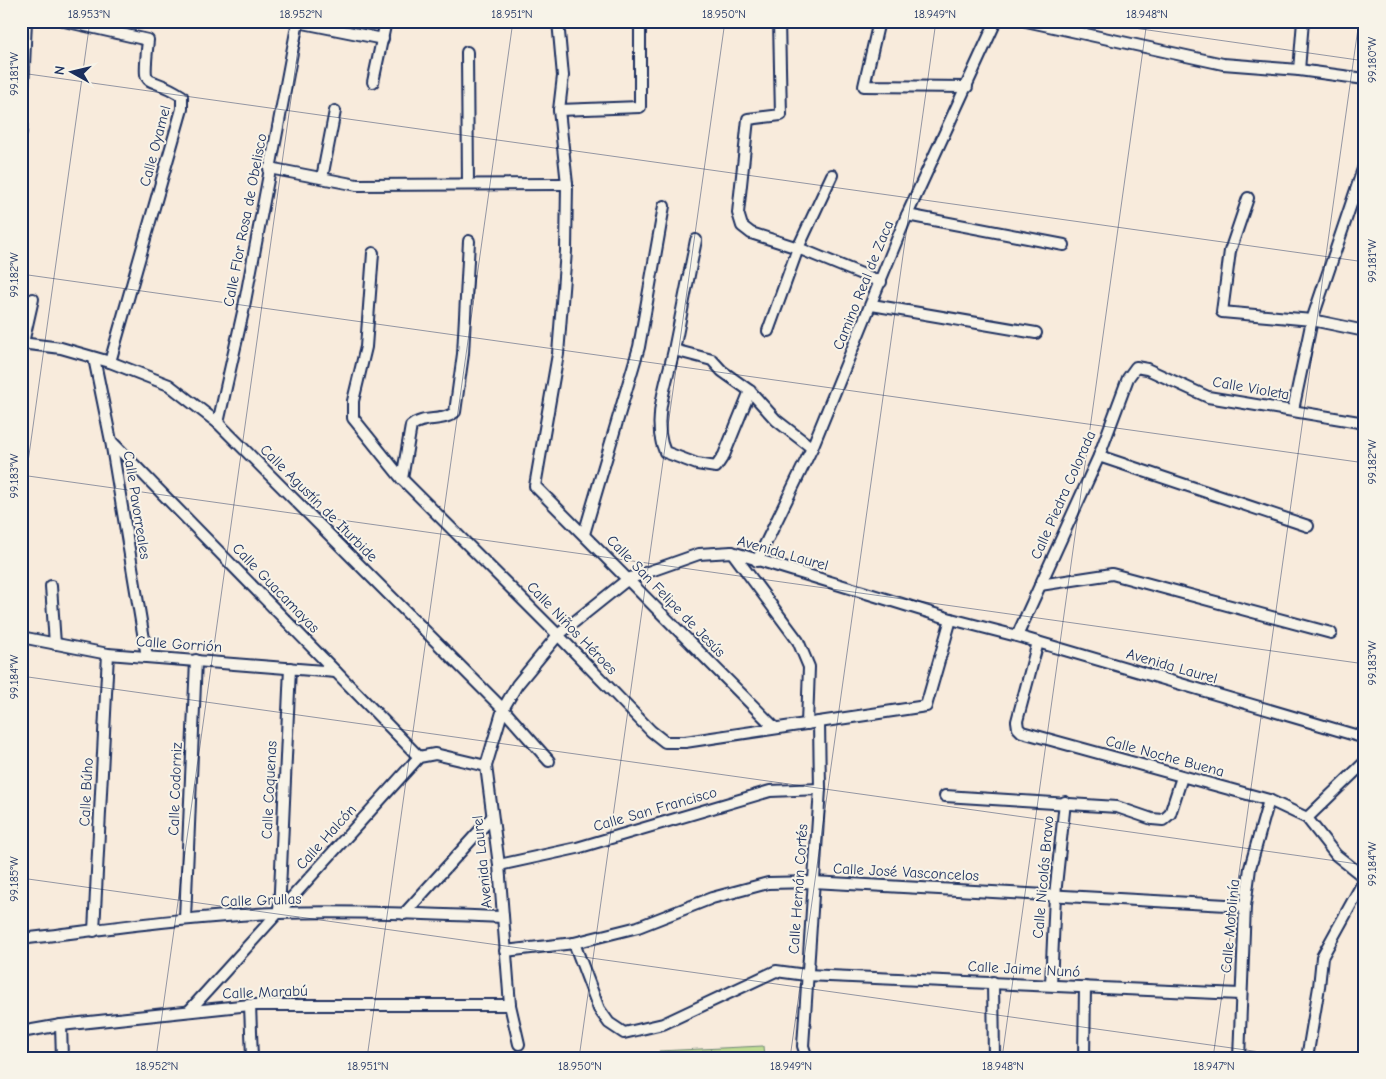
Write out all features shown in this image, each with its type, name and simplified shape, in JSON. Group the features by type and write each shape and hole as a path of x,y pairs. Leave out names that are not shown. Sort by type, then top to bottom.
{"street":[{"path":"21,132 26,21"},
{"name":"Calle Oyamel","path":"64,21 148,40 144,74 149,83 182,96 182,108 110,362"},
{"path":"373,82 386,21"},
{"path":"269,168 357,185 567,184 560,110 563,76 558,21"},
{"path":"560,110 640,107 640,21"},
{"path":"779,21 781,115 748,118 738,213 742,226 751,233 798,248 881,282"},
{"path":"879,21 864,86 967,87"},
{"name":"Camino Real de Zaca","path":"757,561 812,448 872,305 907,215 996,21"},
{"path":"1026,21 1224,64 1300,70 1365,79"},
{"path":"1300,70 1303,21"},
{"path":"298,22 383,39"},
{"name":"Calle Flor Rosa de Obelisco","path":"218,423 243,312 298,22"},
{"path":"467,52 468,184"},
{"path":"322,178 335,111"},
{"path":"1293,410 1312,320 1365,163"},
{"path":"768,330 798,248 832,175"},
{"name":"Calle San Felipe de Jesús","path":"567,184 566,251 558,354 535,486 775,728"},
{"path":"1248,198 1230,251 1222,312 1312,320 1365,331"},
{"path":"584,534 639,347 664,206"},
{"path":"907,215 1064,245"},
{"path":"696,240 660,420 660,440 665,452 697,464 716,467 724,455 750,391"},
{"path":"402,479 411,426 417,421 449,418 455,412 463,354 469,241"},
{"name":"Calle Niños Héroes","path":"373,254 366,347 353,401 353,418 402,479 651,731 665,742 685,742 926,706 951,619"},
{"path":"22,343 33,300"},
{"path":"872,305 1036,333"},
{"name":"Calle Agustín de Iturbide","path":"22,343 61,348 110,362 169,384 218,423 503,709 549,761"},
{"path":"674,350 712,360 722,371 750,391 776,420 812,448"},
{"name":"Calle Pavorreales","path":"94,358 111,441 146,658"},
{"name":"Calle Violeta","path":"1136,367 1147,369 1208,397 1365,423"},
{"name":"Calle Piedra Colorada","path":"1017,636 1099,456 1128,378 1136,367"},
{"name":"Calle Guacamayas","path":"111,441 419,756"},
{"path":"1099,456 1308,526"},
{"path":"732,552 798,641 809,667 807,724"},
{"name":"Avenida Laurel","path":"519,1044 510,1005 499,865 486,766 503,709 516,685 558,635 628,579 699,554 732,552 951,619 1038,642 1365,738"},
{"path":"1040,585 1112,574 1331,633"},
{"path":"52,586 55,644"},
{"name":"Calle Gorrión","path":"21,637 108,654 336,672"},
{"name":"Calle Noche Buena","path":"1038,642 1018,720 1018,728 1022,732 1269,800 1307,818 1336,855 1365,879"},
{"name":"Calle Búho","path":"94,931 108,654"},
{"name":"Calle Codorniz","path":"185,919 196,660"},
{"name":"Calle Coquenas","path":"279,913 290,668"},
{"name":"Calle Hernán Cortés","path":"807,1058 803,1046 806,975 820,789 819,722"},
{"path":"419,756 435,754 486,766"},
{"name":"Calle Halcón","path":"189,1011 419,756"},
{"path":"1307,818 1365,762"},
{"path":"945,796 1065,802 1117,807 1163,820 1170,814 1182,777"},
{"name":"Calle San Francisco","path":"499,865 577,848 770,791 820,789"},
{"name":"Calle Motolinía","path":"1239,1058 1240,994 1245,906 1250,868 1269,800"},
{"name":"Calle Nicolás Bravo","path":"1051,985 1055,894 1065,802"},
{"path":"404,914 492,817"},
{"path":"1307,1058 1322,957 1365,879"},
{"name":"Calle José Vasconcelos","path":"505,951 574,943 638,927 712,898 768,883 813,882 1245,906"},
{"name":"Calle Grullas","path":"21,939 185,919 279,913 503,917"},
{"path":"574,943 599,1009 609,1023 624,1033 663,1024 776,971 806,975"},
{"name":"Calle Jaime Nunó","path":"806,975 1240,994"},
{"path":"993,982 994,1058"},
{"path":"1084,1058 1085,986"},
{"path":"250,1005 252,1058"},
{"name":"Calle Marabú","path":"21,1032 61,1025 250,1005 510,1005"},
{"path":"61,1025 62,1058"}],"green space":[{"path":"763,1046 764,1058 660,1058 659,1051"}]}
